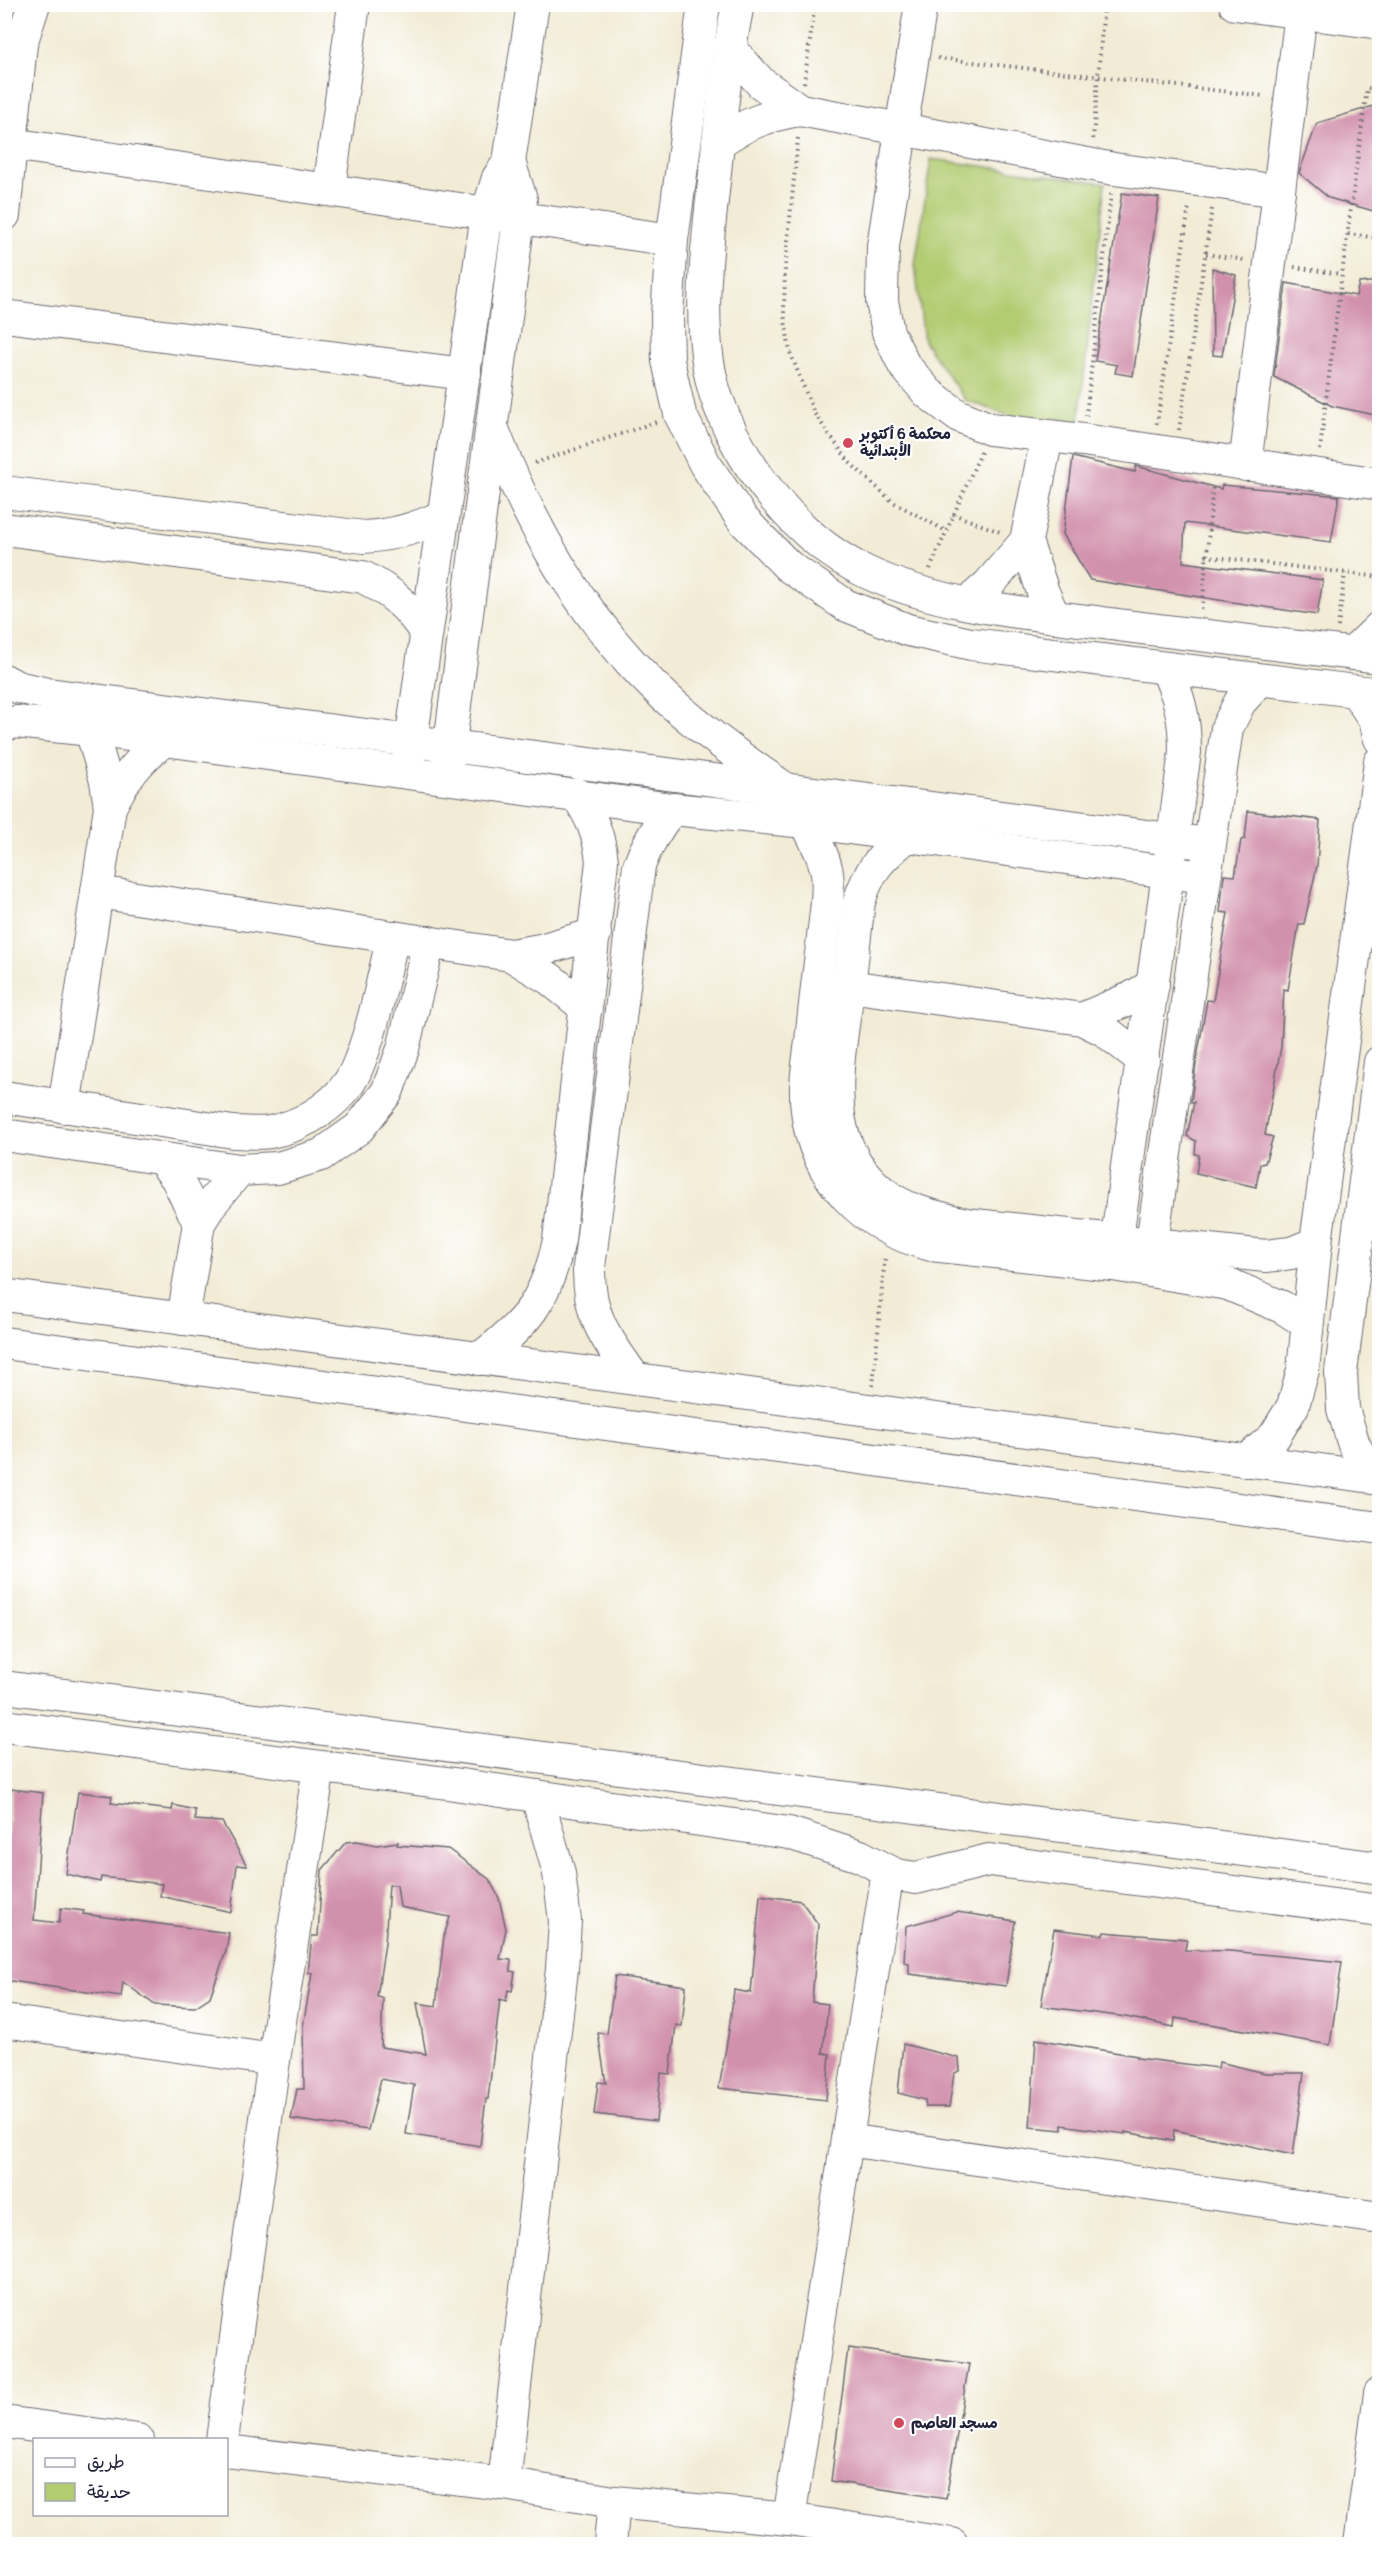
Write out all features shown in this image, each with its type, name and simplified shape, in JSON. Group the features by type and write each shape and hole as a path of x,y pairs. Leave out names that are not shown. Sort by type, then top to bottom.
{"street":[{"path":"4,214 21,44 34,4"},
{"path":"329,190 354,4"},
{"path":"406,771 487,214 498,178 509,162 533,4"},
{"path":"704,4 672,240 667,316 668,361 680,414 705,464 743,520 788,566 845,605 908,630 971,644 1368,693 1380,739"},
{"path":"738,4 729,47 708,244 705,319 708,355 716,394 739,448 772,497 815,539 864,571 919,593 1054,617 1355,654 1380,627"},
{"path":"921,4 883,246 882,301 888,332 904,365 928,393 957,415 990,429 1083,440 1164,454 1380,484"},
{"path":"1235,4 1380,23"},
{"path":"1230,463 1279,190 1301,13"},
{"path":"729,47 761,83 800,110 1103,167 1279,190"},
{"path":"718,143 736,130 756,120 800,110"},
{"path":"10,144 672,240"},
{"path":"446,777 521,199 509,162"},
{"path":"4,316 465,374"},
{"path":"492,428 509,472 541,536 572,586 623,652 672,703 727,749 786,789"},
{"path":"1047,437 1026,542 1054,617"},
{"path":"4,492 364,537 409,531 443,516"},
{"path":"165,551 170,513"},
{"path":"5,530 363,577 388,590 410,609 426,633"},
{"path":"968,603 1026,542"},
{"path":"1115,1252 1185,752 1185,723 1178,694 1166,668"},
{"path":"4,680 17,687 48,694 1209,844"},
{"path":"1150,1257 1227,728 1240,702 1260,680"},
{"path":"4,725 16,722 91,730 576,794 672,809 806,822 1204,877"},
{"path":"91,730 104,772 110,807"},
{"path":"64,1107 110,807 123,781 135,765 164,740"},
{"path":"1246,1461 1274,1437 1293,1406 1303,1370 1316,1243 1379,774"},
{"path":"479,1359 512,1334 530,1314 544,1291 559,1240 602,861 599,837 590,814 576,794"},
{"path":"634,1379 601,1330 593,1310 589,1289 589,1267 639,866 658,826 672,809"},
{"path":"806,822 825,862 827,896 807,1074 807,1110 815,1151 831,1181 858,1209 911,1240 932,1245 1115,1252"},
{"path":"906,837 874,865 859,902 836,1075 836,1107 846,1143 865,1174 892,1199 926,1215 1115,1252 1150,1257 1266,1256 1291,1253 1316,1243"},
{"path":"827,896 838,885 846,884 853,888 859,902"},
{"path":"600,885 636,888"},
{"path":"97,892 512,955 540,950 595,934"},
{"path":"4,1097 234,1132 270,1132 304,1122 334,1101 356,1072 393,937"},
{"path":"4,1135 239,1170 278,1168 321,1155 359,1128 387,1092 403,1049 429,942"},
{"path":"512,955 550,979 586,1008"},
{"path":"1082,1019 1131,998 1154,985"},
{"path":"849,986 1082,1019 1104,1030 1143,1060"},
{"path":"1303,1370 1305,1380 1312,1387 1321,1390 1331,1388 1338,1381 1341,1372 1380,1062"},
{"path":"162,1158 185,1193 199,1223"},
{"path":"183,1319 199,1223 239,1170"},
{"path":"1150,1257 1228,1284 1282,1307 1307,1323"},
{"path":"4,1295 1376,1478"},
{"path":"4,1343 1380,1528"},
{"path":"1341,1372 1346,1418 1354,1445 1376,1478"},
{"path":"4,1687 1380,1868"},
{"path":"4,1726 537,1796 789,1833 860,1857 888,1871 916,1878 989,1860 1380,1911"},
{"path":"222,2438 274,2060 319,1767"},
{"path":"504,2484 562,1969 564,1930 559,1873 537,1796"},
{"path":"789,2519 888,1871"},
{"path":"4,2021 274,2060"},
{"path":"847,2140 1380,2218"},
{"path":"1360,2544 1380,2393"},
{"path":"4,2422 130,2438"},
{"path":"228,2451 504,2484 614,2502 789,2519 952,2544"},
{"path":"610,2544 614,2502"}],"path":[{"path":"815,4 800,110 784,270 784,314 790,352 814,413 849,462 893,502 946,531"},
{"path":"1083,440 1103,167 1098,77 1104,4"},
{"path":"913,55 1290,99"},
{"path":"1317,475 1341,274 1367,88 1380,90"},
{"path":"1164,454 1204,180"},
{"path":"1164,454 1204,180"},
{"path":"1348,234 1380,238"},
{"path":"509,472 680,414"},
{"path":"919,593 990,429"},
{"path":"1199,635 1206,556 1230,463"},
{"path":"953,514 1026,542"},
{"path":"1206,556 1380,577"},
{"path":"1345,573 1355,654"},
{"path":"871,1411 887,1228"}],"green space":[{"path":"931,159 1105,183 1079,421 1009,416 965,400 924,341 915,265"}],"building":[{"path":"1380,104 1380,213 1329,198 1299,173 1317,123"},
{"path":"1122,193 1159,198 1133,376 1115,373 1117,365 1095,361"},
{"path":"1212,268 1236,275 1222,356 1213,355"},
{"path":"1380,281 1380,416 1332,406 1274,377 1286,283 1356,296 1359,283"},
{"path":"1073,457 1135,472 1136,466 1221,489 1222,485 1339,496 1331,542 1185,523 1183,562 1323,580 1317,615 1090,580 1063,534"},
{"path":"1248,811 1320,820 1317,866 1304,924 1299,924 1288,990 1284,989 1281,1047 1265,1135 1273,1137 1265,1163 1260,1164 1256,1187 1196,1173 1199,1155 1195,1154 1196,1141 1187,1136 1194,1102 1191,1102 1207,1000 1213,1001 1228,913 1220,912 1224,875 1235,876 1241,840 1245,839"},
{"path":"11,1789 43,1793 34,1920 59,1923 61,1908 84,1911 83,1914 229,1933 226,1951 210,1997 195,2007 155,2005 123,1982 121,1997 4,1980 4,1878"},
{"path":"78,1792 112,1796 111,1803 172,1810 173,1805 195,1810 195,1820 222,1822 247,1866 237,1865 231,1912 160,1896 162,1884 101,1877 100,1882 66,1874"},
{"path":"357,1841 377,1845 398,1842 397,1845 448,1849 489,1879 499,1898 506,1929 500,1959 511,1960 510,1971 515,1972 512,1991 508,1990 506,2001 500,1999 480,2146 406,2134 414,2085 381,2079 368,2130 291,2119 297,2089 304,2089 303,2027 312,1973 308,1972 312,1936 318,1936 322,1870 346,1842","holes":["389,1885 397,1885 400,1907 450,1917 444,1936 436,2006 417,2003 426,2054 381,2047 383,1998 377,1997 385,1943"]},
{"path":"760,1895 801,1901 818,1924 812,2002 828,2004 823,2053 830,2054 826,2100 719,2088 734,1990 751,1993"},
{"path":"957,1912 1015,1921 1006,1986 909,1974 909,1963 904,1962 906,1926"},
{"path":"1054,1929 1103,1935 1104,1932 1187,1939 1185,1950 1230,1951 1342,1962 1330,2045 1175,2018 1174,2027 1126,2017 1041,2006"},
{"path":"615,1976 686,1986 682,2026 676,2025 670,2074 661,2073 656,2121 594,2114 598,2082 606,2083 598,2033 607,2034"},
{"path":"1036,2039 1137,2056 1137,2058 1218,2068 1219,2062 1265,2073 1304,2073 1293,2155 1174,2130 1173,2141 1125,2132 1125,2134 1062,2125 1062,2130 1030,2127"},
{"path":"903,2044 959,2058 960,2070 954,2074 949,2107 926,2107 925,2100 898,2093"},
{"name":"مسجد العاصم","path":"848,2348 969,2364 946,2499 831,2481"}],"place":[{"name":"محكمة 6 أكتوبر الأبتدائية","path":"848,443"},
{"name":"مسجد العاصم","path":"899,2423"}]}
